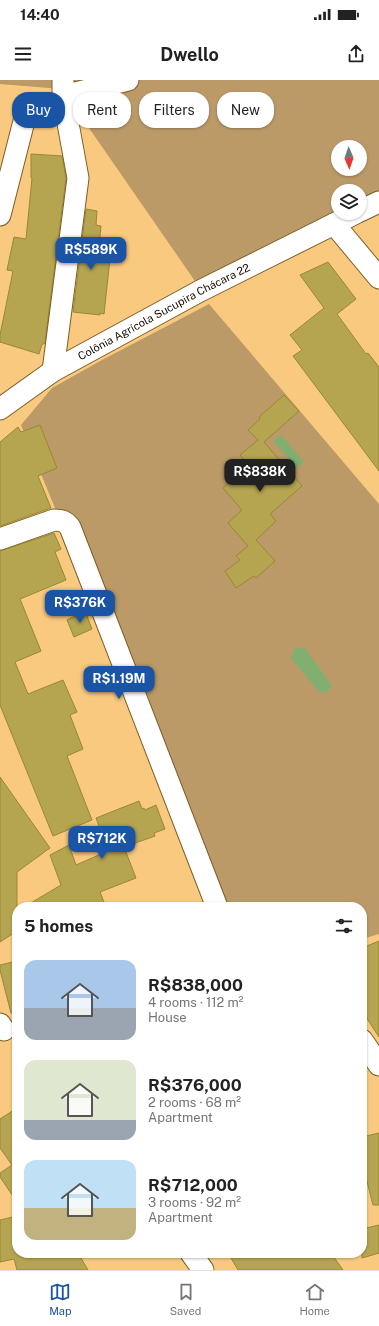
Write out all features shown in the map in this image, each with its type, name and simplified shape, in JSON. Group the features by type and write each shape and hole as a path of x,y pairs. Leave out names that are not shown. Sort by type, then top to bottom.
{"street":[{"path":"53,371 62,313 69,239 78,178 63,88 128,80"},
{"path":"0,215 22,128"},
{"path":"367,208 379,202"},
{"name":"Colônia Agrícola Sucupira Chácara 22","path":"0,409 53,371 200,291 342,220"},
{"path":"334,224 379,278"},
{"path":"0,540 54,520 66,522 70,527 215,902"},
{"path":"367,1047 379,1065"},
{"path":"195,1258 203,1270"}],"shaded area":[{"path":"0,80 379,80 379,196 367,202 367,184 331,184 331,217 197,284 89,128 131,128 131,92 73,92 73,105 62,89 0,84"},
{"path":"209,304 379,504 379,934 367,938 367,902 216,902 21,425 52,388"},
{"path":"281,435 304,462 296,468 273,441"},
{"path":"295,648 305,648 332,686 326,693 319,692 291,658"}],"building":[{"path":"31,154 62,156 66,178 45,342 42,344 39,354 0,342 0,335 13,271 7,270 14,237 26,239 32,178"},
{"path":"86,209 97,211 96,225 101,226 98,257 110,259 104,314 100,313 100,315 73,312"},
{"path":"328,262 356,299 337,314 366,354 368,353 379,367 379,471 293,356 302,350 290,335 324,308 300,275"},
{"path":"284,395 299,411 264,442 302,486 270,514 276,521 256,540 275,561 256,578 254,576 236,588 225,571 240,560 236,556 248,546 228,523 242,510 223,488 231,481 229,480 248,465 240,455 258,440 248,430 260,419 259,417"},
{"path":"40,425 57,468 38,476 51,508 0,526 0,442 18,427 21,432"},
{"path":"54,533 61,549 55,552 66,580 20,599 41,651 15,662 28,694 63,680 77,712 70,715 83,749 67,756 92,820 53,836 0,705 0,551"},
{"path":"85,611 92,629 74,637 67,620"},
{"path":"0,777 50,848 17,872 17,902 12,902 12,934 0,942"},
{"path":"139,801 142,809 144,808 145,810 156,805 165,829 154,833 155,836 124,847 136,878 100,892 104,902 32,902 61,885 50,855 69,845 76,865 108,851 96,818"},
{"path":"379,941 379,1037 367,1019 367,946"},
{"path":"12,962 12,1013 0,970 0,965"},
{"path":"12,1111 12,1165 0,1148 0,1119"},
{"path":"379,1133 379,1205 373,1205 367,1182 367,1136"},
{"path":"12,1165 12,1195 0,1177 0,1173"},
{"path":"12,1217 12,1258 81,1258 88,1270 17,1270 14,1259 0,1262 0,1220"},
{"path":"379,1225 379,1253 367,1257 367,1228"},
{"path":"231,1258 335,1258 343,1270 238,1270"}]}
